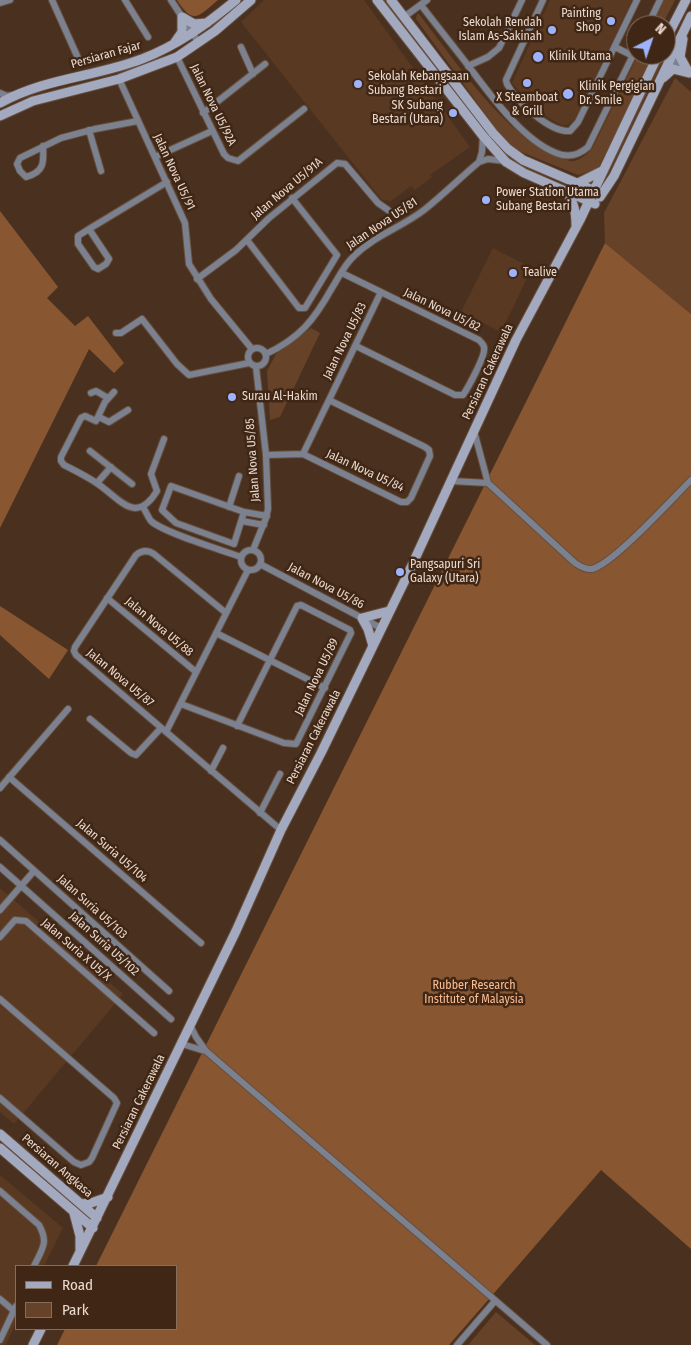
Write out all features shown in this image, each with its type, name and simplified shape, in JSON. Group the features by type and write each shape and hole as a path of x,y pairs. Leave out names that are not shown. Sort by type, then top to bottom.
{"street":[{"path":"0,3 10,0"},
{"path":"52,0 78,58"},
{"path":"125,0 148,37"},
{"path":"170,0 199,43"},
{"name":"Persiaran Fajar","path":"0,103 18,93 38,86 142,59 193,34 236,0"},
{"path":"0,116 32,101 119,79 177,57 215,32 251,0"},
{"path":"378,0 482,136 506,162 524,173 592,203"},
{"path":"392,0 493,134 508,149 523,160 598,192"},
{"path":"404,16 427,0"},
{"path":"468,66 488,57 499,48 522,0"},
{"path":"543,0 506,80 507,84 536,116 554,129 563,132 570,131 578,122 637,0"},
{"path":"653,15 660,0"},
{"path":"676,20 686,0"},
{"path":"421,5 500,107 531,136 557,154 567,156 582,152 588,147 629,65"},
{"name":"Persiaran Cakerawala","path":"676,43 691,16"},
{"path":"182,17 194,24 208,23"},
{"path":"172,45 182,32 182,17"},
{"path":"685,29 680,56 690,74"},
{"path":"241,47 253,74"},
{"path":"615,47 626,52"},
{"name":"Jalan Nova U5/92A","path":"177,57 203,113 224,154 228,158 238,161 304,109"},
{"path":"676,63 690,74"},
{"path":"203,113 266,64"},
{"name":"Persiaran Cakerawala","path":"74,1265 236,931 281,830 321,753 390,611 520,331 578,223 598,192 604,170 653,65"},
{"name":"Persiaran Cakerawala","path":"598,192 614,176 659,82 665,65"},
{"path":"659,82 673,69 690,74"},
{"name":"Jalan Nova U5/91","path":"119,79 185,223 189,264 211,300 252,349"},
{"path":"0,93 7,96 18,93"},
{"path":"43,146 44,162 35,175 26,177 20,171 17,164 20,158 43,146 61,138 88,130 138,121"},
{"path":"88,130 101,171"},
{"path":"155,157 212,130"},
{"path":"479,162 482,152 482,136"},
{"path":"479,162 488,159 506,162"},
{"name":"Jalan Nova U5/91A","path":"197,278 222,261 292,198 337,163 343,162 348,166 378,203 388,210"},
{"name":"Jalan Nova U5/81","path":"266,354 292,338 309,324 320,310 347,263 355,254 424,210 479,162"},
{"path":"578,183 604,170"},
{"path":"89,229 108,259 106,264 98,269 94,268 77,241 78,236 89,229 167,182"},
{"path":"566,191 574,203 578,223"},
{"path":"247,240 299,308 303,309 307,306 337,255 292,198"},
{"name":"Jalan Nova U5/82","path":"342,273 482,343 484,352 468,388 463,395 455,395 356,346"},
{"name":"Jalan Nova U5/83","path":"303,454 382,292"},
{"path":"116,333 121,333 142,319 177,364 189,375 249,362"},
{"path":"260,348 266,354 265,362 260,366 256,367 249,362 247,357 252,349 260,348"},
{"name":"Jalan Nova U5/85","path":"253,550 267,516 266,455 256,367"},
{"path":"91,393 98,392 108,398"},
{"path":"114,392 108,398 96,421 85,416 81,418 61,457 64,465 97,483 126,505 143,507 150,502 157,491 151,471 164,439"},
{"name":"Jalan Nova U5/84","path":"266,455 303,454 401,502 407,502 411,498 430,456 429,450 329,400"},
{"path":"99,417 109,422 128,410"},
{"path":"474,431 488,482 582,568 589,569 601,566 631,540 691,480"},
{"path":"90,451 132,484"},
{"path":"97,483 111,467"},
{"path":"229,507 239,476"},
{"path":"451,481 488,482"},
{"path":"244,512 234,544 176,523 162,510 171,486 244,512 267,516"},
{"path":"143,507 150,520 171,532 241,557"},
{"path":"242,521 264,525"},
{"path":"253,550 261,557 260,564 254,570 248,570 243,566 241,557 247,551 253,550"},
{"name":"Jalan Nova U5/87","path":"226,613 154,554 140,551 75,647 74,654 281,830"},
{"name":"Jalan Nova U5/86","path":"260,564 381,628"},
{"path":"90,719 131,753 136,755 163,730 180,704 248,570"},
{"name":"Jalan Nova U5/88","path":"107,598 196,672"},
{"name":"Jalan Nova U5/89","path":"180,704 238,726 284,743 296,744 351,633 348,628 299,605 238,726"},
{"path":"373,646 368,629 362,618 390,611"},
{"path":"216,633 324,688"},
{"path":"0,788 68,710"},
{"path":"211,771 224,748"},
{"path":"260,813 280,774"},
{"name":"Jalan Suria U5/104","path":"9,777 201,943"},
{"name":"Jalan Suria U5/103","path":"0,840 169,991"},
{"name":"Jalan Suria U5/102","path":"0,867 171,1019"},
{"path":"0,910 34,871"},
{"name":"Jalan Suria X U5/X","path":"0,937 15,920 26,921 154,1033"},
{"path":"0,999 114,1098 117,1103 92,1158 85,1164 78,1164 0,1098"},
{"path":"190,1025 206,1051 547,1345"},
{"path":"182,1044 206,1051"},
{"name":"Persiaran Angkasa","path":"0,1134 97,1218"},
{"name":"Persiaran Angkasa","path":"0,1148 93,1228"},
{"path":"0,1191 39,1225 43,1233 45,1241 34,1265"},
{"path":"81,1204 97,1202 108,1197"},
{"path":"74,1212 80,1236 80,1252"},
{"path":"0,1299 15,1308 0,1340"},
{"path":"457,1345 495,1301"},
{"path":"33,1345 40,1330"}],"shaded area":[{"name":"Sekolah Kebangsaan Subang Bestari","path":"264,0 364,0 470,147 430,175 432,177 415,190 411,186 391,201 382,200 241,22"},
{"path":"550,0 632,0 575,119 568,125 561,125 539,112 512,83"},
{"path":"493,248 532,268 501,332 461,312"},
{"path":"0,888 123,994 14,1124 0,1112"},
{"path":"0,1175 63,1228 44,1265 15,1265 15,1324 6,1345 0,1345"}],"green space":[{"path":"177,0 218,0 201,14 192,16 187,13"},
{"path":"383,0 386,0 479,121 477,123"},
{"path":"664,0 675,0 667,15 657,15"},
{"path":"417,14 419,14 465,74 500,115 539,147 570,161 587,154 592,148 633,65 648,65 599,167 578,175 514,149 497,130 416,19"},
{"path":"658,65 661,65 608,175 605,174"},
{"path":"675,78 691,92 691,314 605,243 604,213"},
{"path":"482,125 501,148 520,164 585,192 519,165 508,158 480,127"},
{"path":"0,211 58,287 47,298 75,326 88,316 124,363 114,373 89,349 0,528"},
{"name":"Rubber Research Institute of Malaysia","path":"605,243 691,314 691,1249 601,1170 449,1345 57,1345 64,1330 178,1330 178,1265 96,1265"},
{"path":"311,328 320,333 280,417 270,420 267,371 276,354"},
{"path":"0,606 68,650 49,679 0,635"},
{"path":"496,1312 535,1345 468,1345"}],"place":[{"name":"Painting Shop","path":"611,21"},
{"name":"Sekolah Rendah Islam As-Sakinah","path":"552,30"},
{"name":"Klinik Utama","path":"538,57"},
{"name":"X Steamboat & Grill","path":"527,83"},
{"name":"Sekolah Kebangsaan Subang Bestari","path":"358,84"},
{"name":"Klinik Pergigian Dr. Smile","path":"568,94"},
{"name":"SK Subang Bestari (Utara)","path":"453,113"},
{"name":"Power Station Utama Subang Bestari","path":"486,200"},
{"name":"Tealive","path":"513,273"},
{"name":"Surau Al-Hakim","path":"232,397"},
{"name":"Pangsapuri Sri Galaxy (Utara)","path":"400,572"}]}
